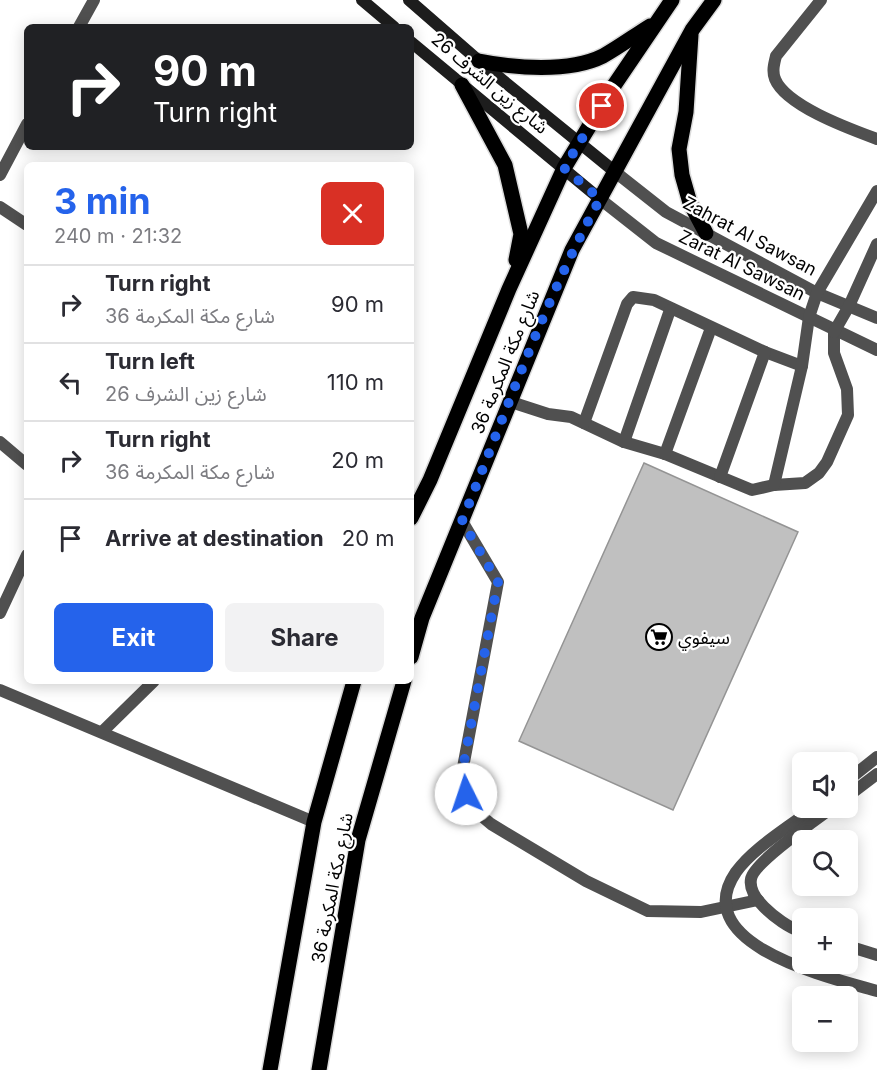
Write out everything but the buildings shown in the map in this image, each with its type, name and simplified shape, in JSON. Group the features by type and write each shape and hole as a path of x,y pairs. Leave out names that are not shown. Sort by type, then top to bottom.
{"main road":[{"path":"362,0 390,24"},
{"name":"شارع زين الشرف 26","path":"409,0 479,61 614,171"},
{"name":"شارع مكة المكرمة 36","path":"414,505 430,480 509,289 564,168 578,142 672,0"},
{"name":"شارع مكة المكرمة 36","path":"414,646 422,618 572,250 692,30 714,0"},
{"path":"479,61 520,66 579,64 602,57 655,23"},
{"path":"692,30 686,112 680,149 682,176 690,203 706,233"},
{"name":"شارع زين الشرف 26","path":"414,45 600,199"},
{"path":"462,85 505,165 515,200 521,234 509,289"},
{"name":"شارع مكة المكرمة 36","path":"270,1070 314,822 353,684"},
{"name":"شارع مكة المكرمة 36","path":"319,1070 358,840 403,684"}],"street":[{"path":"81,24 94,0"},
{"path":"821,0 776,56 773,67 775,79 784,94 843,127 877,139"},
{"path":"0,175 24,130"},
{"name":"Zahrat Al Sawsan","path":"614,171 666,212 817,293 877,318"},
{"path":"774,484 802,366 809,317 817,293 877,191"},
{"name":"Zarat Al Sawsan","path":"600,199 656,243 809,317 834,332 877,351"},
{"path":"0,207 24,223"},
{"path":"511,402 548,414 571,417 624,442 665,454 752,490 774,484 805,483 819,473 827,462 848,415 847,388 834,353 834,332 849,306 877,244"},
{"path":"584,423 630,299 637,296 654,300 670,310 802,366"},
{"path":"624,442 670,310"},
{"path":"665,454 711,328"},
{"path":"720,477 765,352"},
{"path":"0,442 24,462"},
{"path":"462,521 498,582 461,778 466,794 478,813 586,881 648,910 700,912 758,900"},
{"path":"0,614 24,562"},
{"path":"102,732 151,684"},
{"path":"0,690 314,822"},
{"path":"858,772 877,757"},
{"path":"858,788 877,774"},
{"path":"801,818 737,870 728,887 728,908 733,924 756,948 812,973 877,991"},
{"path":"792,926 772,915 758,900 751,889 751,878 755,869 819,818"},
{"path":"858,949 877,955"}],"place":[{"name":"سيفوي","path":"659,637"}],"route":[{"path":"466,794 461,778 496,607 498,582 492,568 462,521 548,305 572,250 600,199 564,168 602,106"}]}
